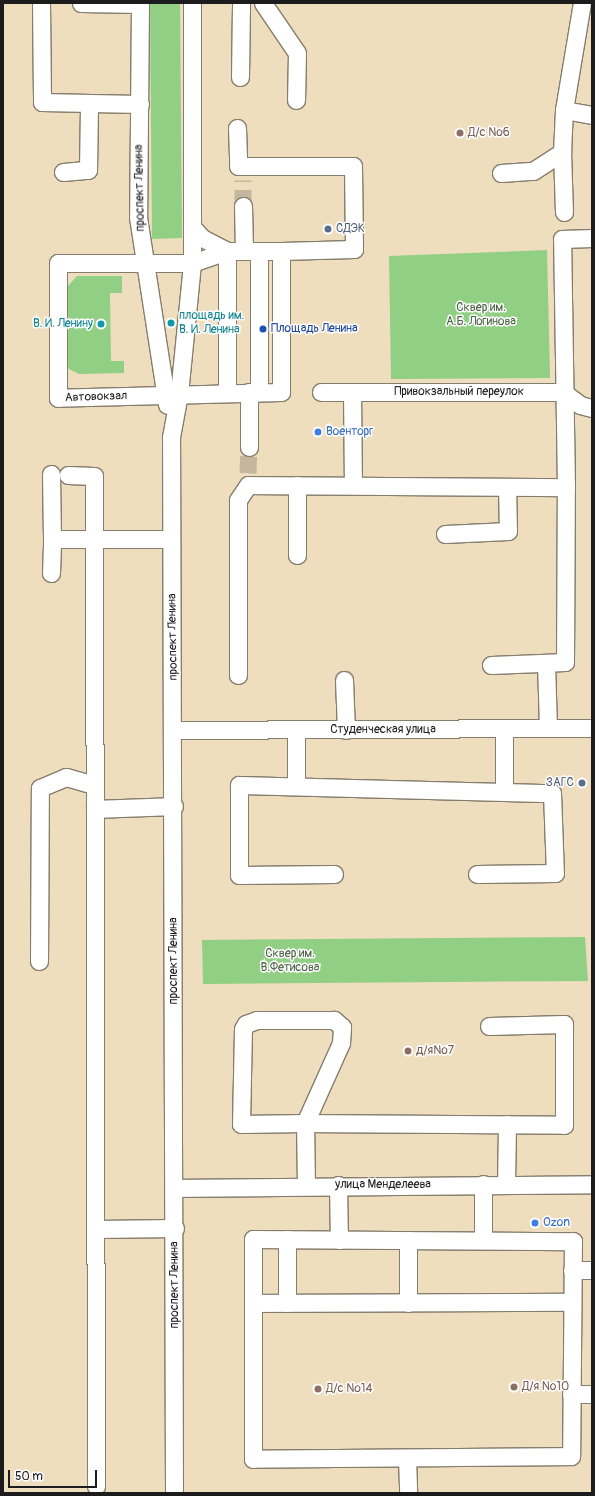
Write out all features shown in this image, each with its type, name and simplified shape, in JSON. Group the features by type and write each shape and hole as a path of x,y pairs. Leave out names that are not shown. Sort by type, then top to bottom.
{"street":[{"path":"41,3 42,102 140,104"},
{"path":"81,3 140,4"},
{"name":"проспект Ленина","path":"174,1493 175,1188 174,730 171,539 172,394 192,262 192,3"},
{"path":"240,77 241,3"},
{"path":"263,3 297,53 296,100"},
{"path":"564,212 562,152 564,110 582,3"},
{"name":"проспект Ленина","path":"140,4 138,218 145,263 172,394"},
{"path":"63,172 88,170 89,104"},
{"path":"564,110 592,115"},
{"path":"145,263 192,262 243,251 354,249 353,166 238,166 237,128"},
{"path":"501,173 533,171 562,152"},
{"path":"243,206 243,251 254,392 248,447"},
{"path":"193,228 202,238 243,251"},
{"path":"491,665 565,662 566,487 563,392 562,239 592,238"},
{"path":"227,392 243,251"},
{"path":"172,394 281,392 281,251"},
{"name":"Автовокзал","path":"145,263 58,263 58,398 172,394"},
{"name":"Привокзальный переулок","path":"321,392 563,392"},
{"path":"352,392 353,484"},
{"path":"563,392 580,405 592,408"},
{"path":"51,573 52,539 59,475 94,476 96,1486"},
{"path":"238,675 238,500 248,479 297,485 353,484 566,487"},
{"path":"297,485 297,555"},
{"path":"445,534 508,531 507,487"},
{"path":"52,539 171,539"},
{"path":"546,663 548,728"},
{"path":"344,680 346,730"},
{"name":"Студенческая улица","path":"174,730 592,728"},
{"path":"504,729 504,792"},
{"path":"296,730 296,786"},
{"path":"38,960 40,788 66,777 94,785"},
{"path":"334,874 239,874 239,785 552,793 555,873 477,874"},
{"path":"95,809 174,806"},
{"path":"306,1185 305,1123 341,1043 342,1027 334,1020 257,1020 246,1024 243,1029 242,1124 305,1123 564,1125 564,1024 489,1026"},
{"path":"506,1184 507,1124"},
{"path":"483,1184 483,1240"},
{"name":"улица Менделеева","path":"175,1188 306,1185 592,1184"},
{"path":"338,1185 339,1240"},
{"path":"96,1229 175,1228"},
{"path":"253,1239 483,1240 573,1241 571,1456 252,1460 253,1239"},
{"path":"287,1239 287,1303"},
{"path":"408,1240 408,1303"},
{"path":"572,1270 592,1270"},
{"path":"253,1303 572,1302"},
{"path":"571,1394 592,1394"},
{"path":"407,1458 408,1493"}],"green space":[{"path":"150,3 180,3 182,238 152,239"},
{"name":"Сквер им. А.Б. Логинова","path":"547,250 550,378 391,379 389,256"},
{"path":"77,276 122,276 122,293 110,293 111,361 124,361 124,373 79,374 69,369 67,364 67,287"},
{"name":"Сквер им. В.Фетисова","path":"585,937 588,981 203,984 202,940"}],"tunnel":[{"path":"243,180 243,206"},
{"path":"248,473 249,447"}],"place":[{"name":"Д/с №6","path":"460,133"},
{"name":"СДЭК","path":"328,229"},
{"name":"площадь им. В. И. Ленина","path":"171,323"},
{"name":"В. И. Ленину","path":"101,324"},
{"name":"Площадь Ленина","path":"263,329"},
{"name":"Военторг","path":"318,432"},
{"name":"ЗАГС","path":"582,783"},
{"name":"д/я№7","path":"408,1051"},
{"name":"Ozon","path":"535,1223"},
{"name":"Д/я №10","path":"514,1387"},
{"name":"Д/с №14","path":"318,1389"}]}
